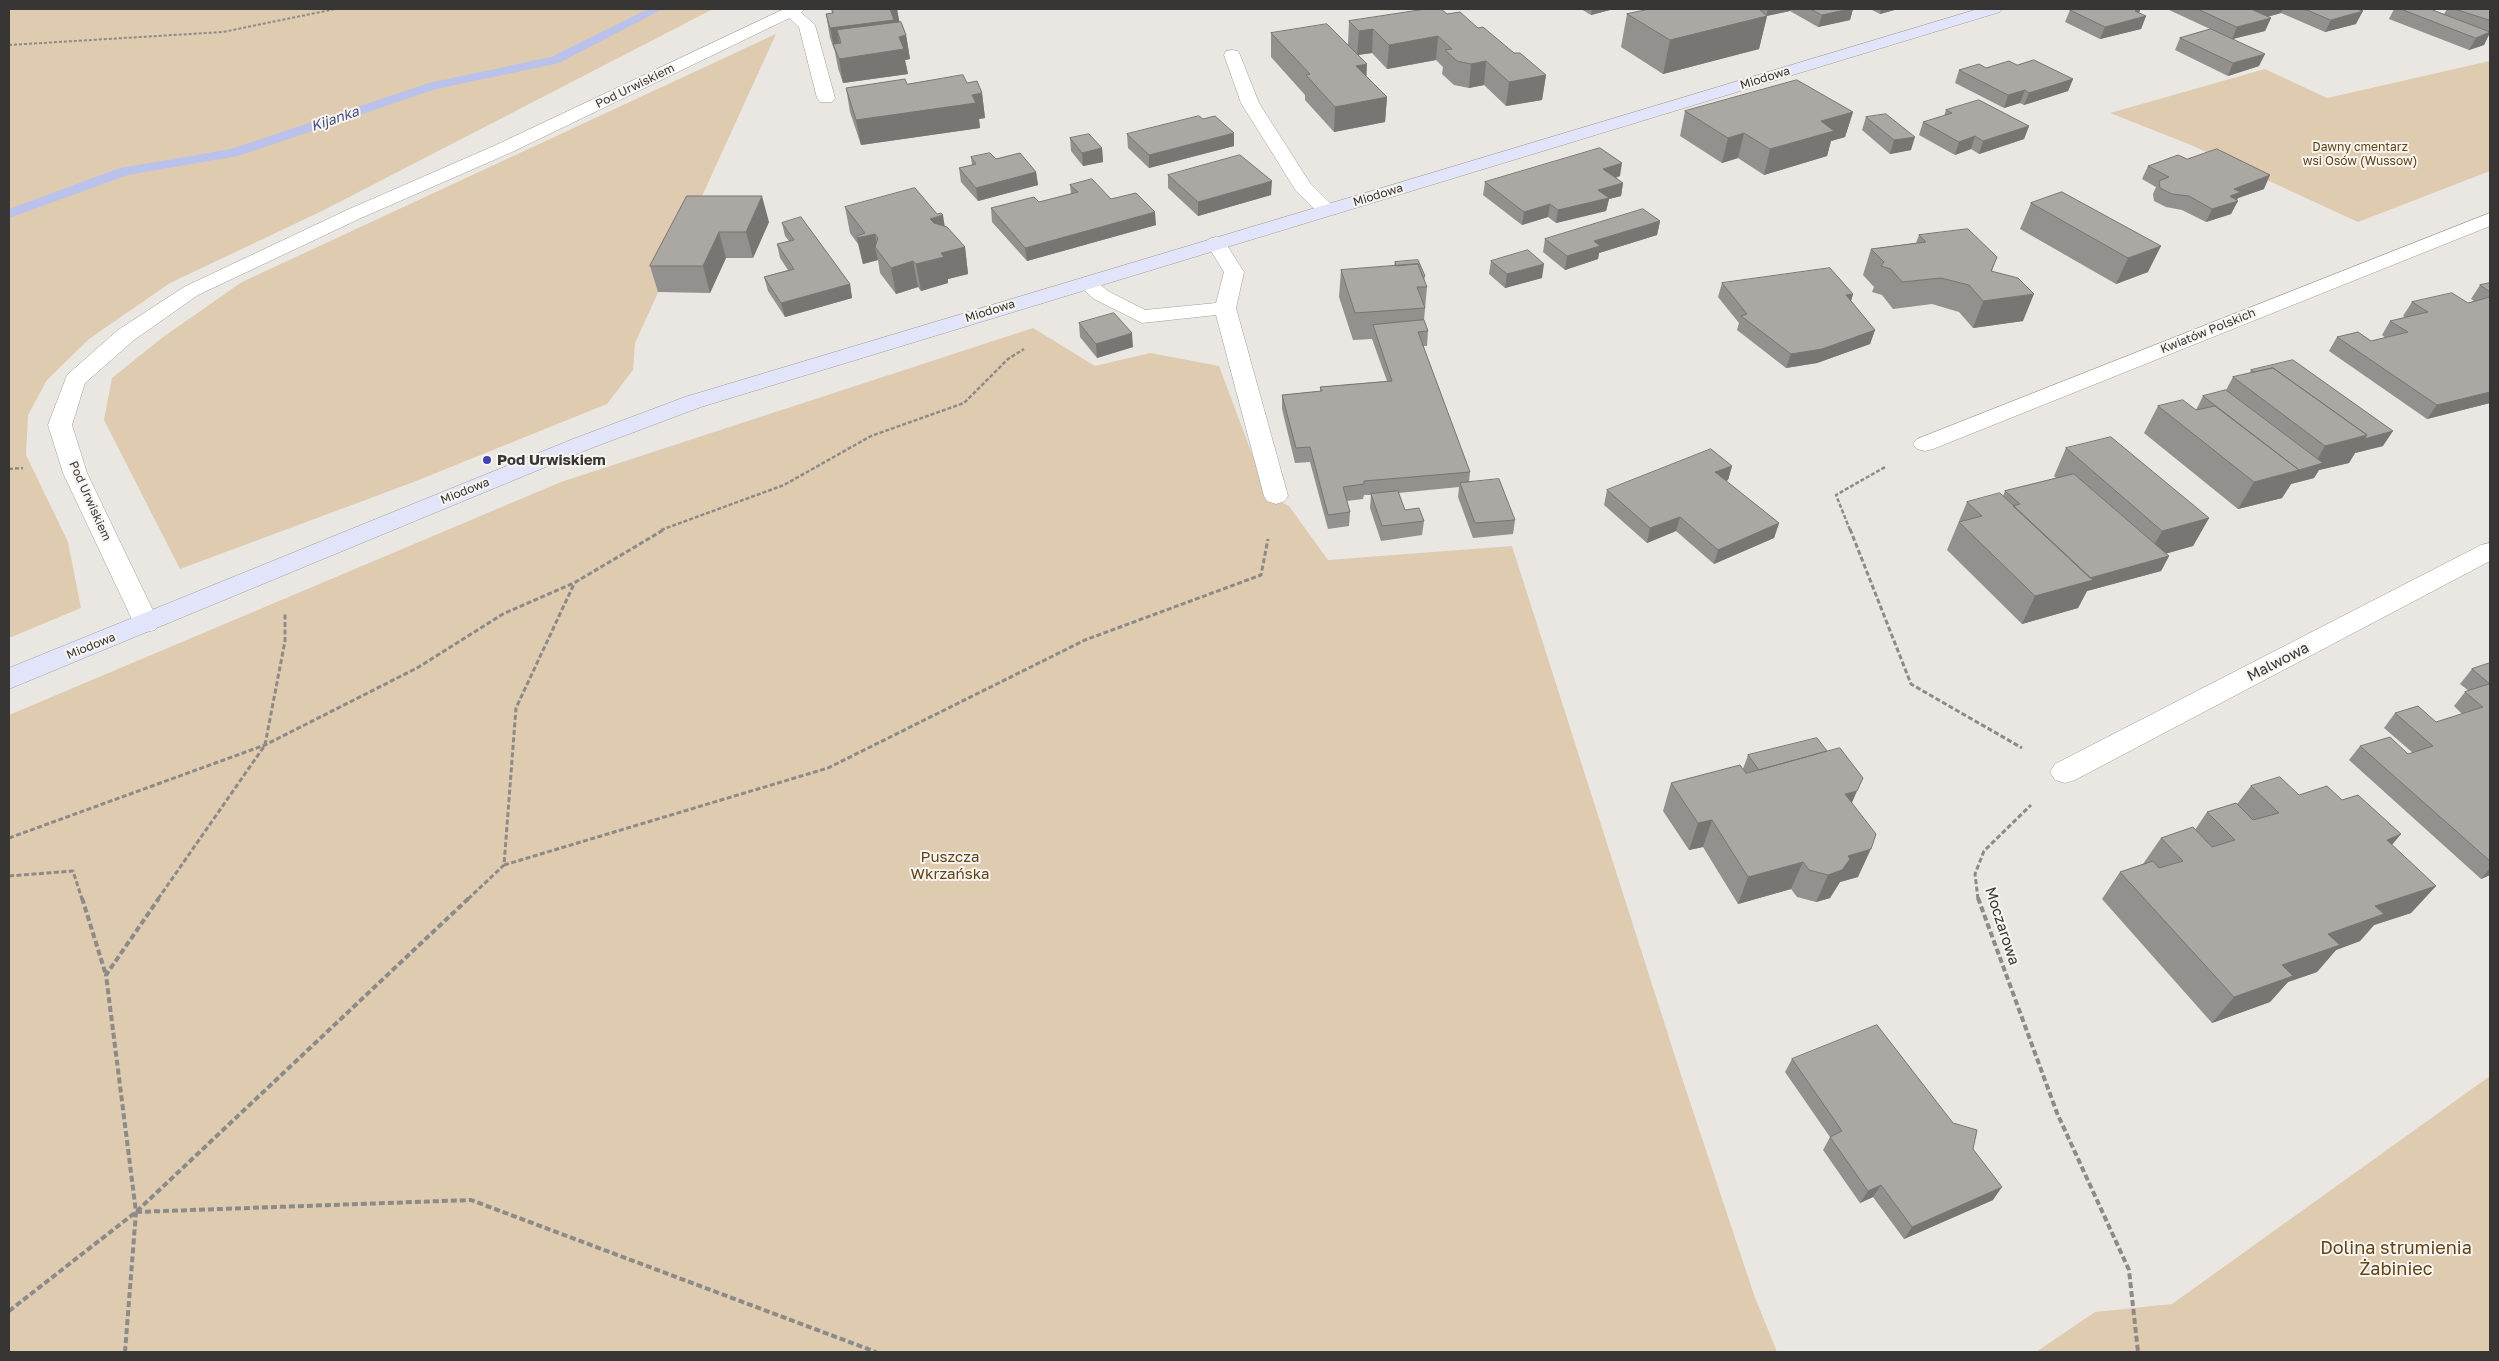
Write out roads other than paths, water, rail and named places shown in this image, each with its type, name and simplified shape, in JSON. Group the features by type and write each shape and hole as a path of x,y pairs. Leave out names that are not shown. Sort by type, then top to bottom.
{"street":[{"name":"Miodowa","path":"9,679 650,417 734,389 1994,9"},
{"path":"793,10 807,25 826,98"},
{"name":"Pod Urwiskiem","path":"146,623 75,473 60,425 75,380 126,335 191,291 354,214 503,149 793,10"},
{"path":"1232,54 1250,103 1302,188 1327,210"},
{"name":"Kwiatów Polskich","path":"1925,444 2490,219"},
{"path":"1216,243 1234,272 1225,308 1276,496"},
{"path":"1086,283 1101,295 1142,317 1225,308"},
{"name":"Malwowa","path":"2065,772 2490,551"}],"waterway":[{"name":"Kijanka","path":"9,214 125,171 233,153 433,86 555,60 657,9"}],"place":[{"name":"Pod Urwiskiem","path":"487,460"}],"park label":[{"name":"Dawny cmentarz wsi Osów (Wussow)","path":"2360,154"},
{"name":"Puszcza Wkrzańska","path":"950,866"},
{"name":"Dolina strumienia Żabiniec","path":"2396,1258"}]}
